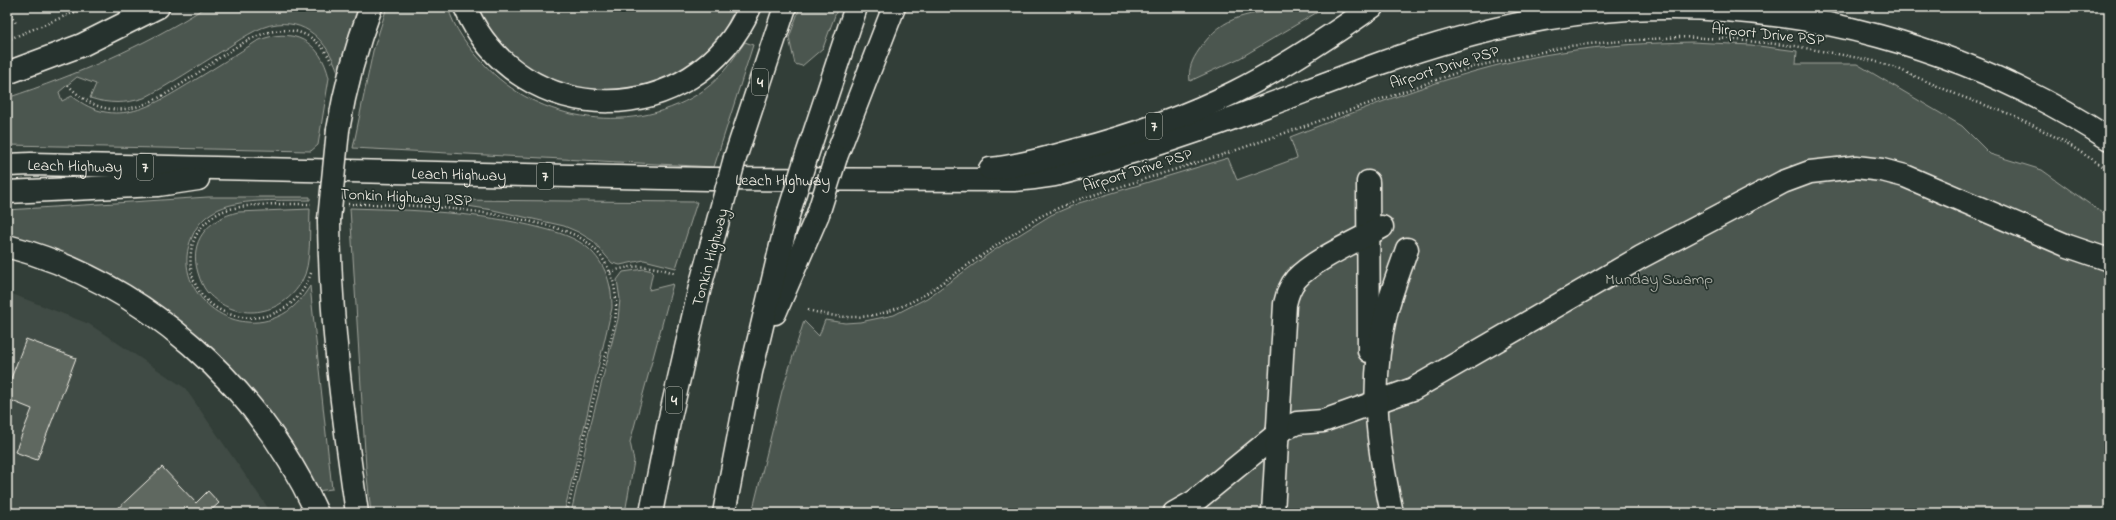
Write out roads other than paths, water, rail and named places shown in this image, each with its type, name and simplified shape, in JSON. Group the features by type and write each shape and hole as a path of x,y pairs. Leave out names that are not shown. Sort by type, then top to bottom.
{"main road":[{"path":"7,73 82,45 158,7"},
{"path":"357,513 336,363 323,212 345,92 362,31 371,7"},
{"path":"465,7 477,30 491,48 504,63 524,78 563,95 600,102 636,100 654,95 697,74 731,42 742,26 750,7"},
{"name":"Tonkin Highway","path":"651,513 669,422 700,287 735,158 785,7"},
{"path":"724,513 751,372 789,212 822,103 856,7"},
{"path":"822,103 865,7"},
{"path":"751,372 818,214 836,157 894,7"},
{"name":"7","path":"911,180 996,169 1046,158 1148,128 1236,92 1332,35 1372,7"},
{"path":"911,180 1014,180 1049,176 1164,143 1441,42 1504,27 1558,17 1627,9 1731,10 1836,26 1887,38 1938,54 1992,76 2050,103 2109,139"},
{"name":"Leach Highway","path":"7,165 31,164 700,179 911,180"},
{"path":"1174,513 1195,501 1277,434 1297,423 1323,421 1413,389 1641,257 1783,182 1810,172 1856,167 1882,170 1905,176 2068,246 2109,260"},
{"path":"7,192 158,185 260,170"},
{"path":"1368,182 1375,231 1369,349 1378,438 1392,513"},
{"path":"1273,513 1285,304 1288,292 1296,279 1307,269 1375,231"},
{"path":"7,246 55,261 130,298 165,323 203,355 233,385 260,417 289,461 317,513"},
{"path":"1375,403 1378,353 1386,312 1407,249"}],"park label":[{"name":"Munday Swamp","path":"1659,278"}]}
